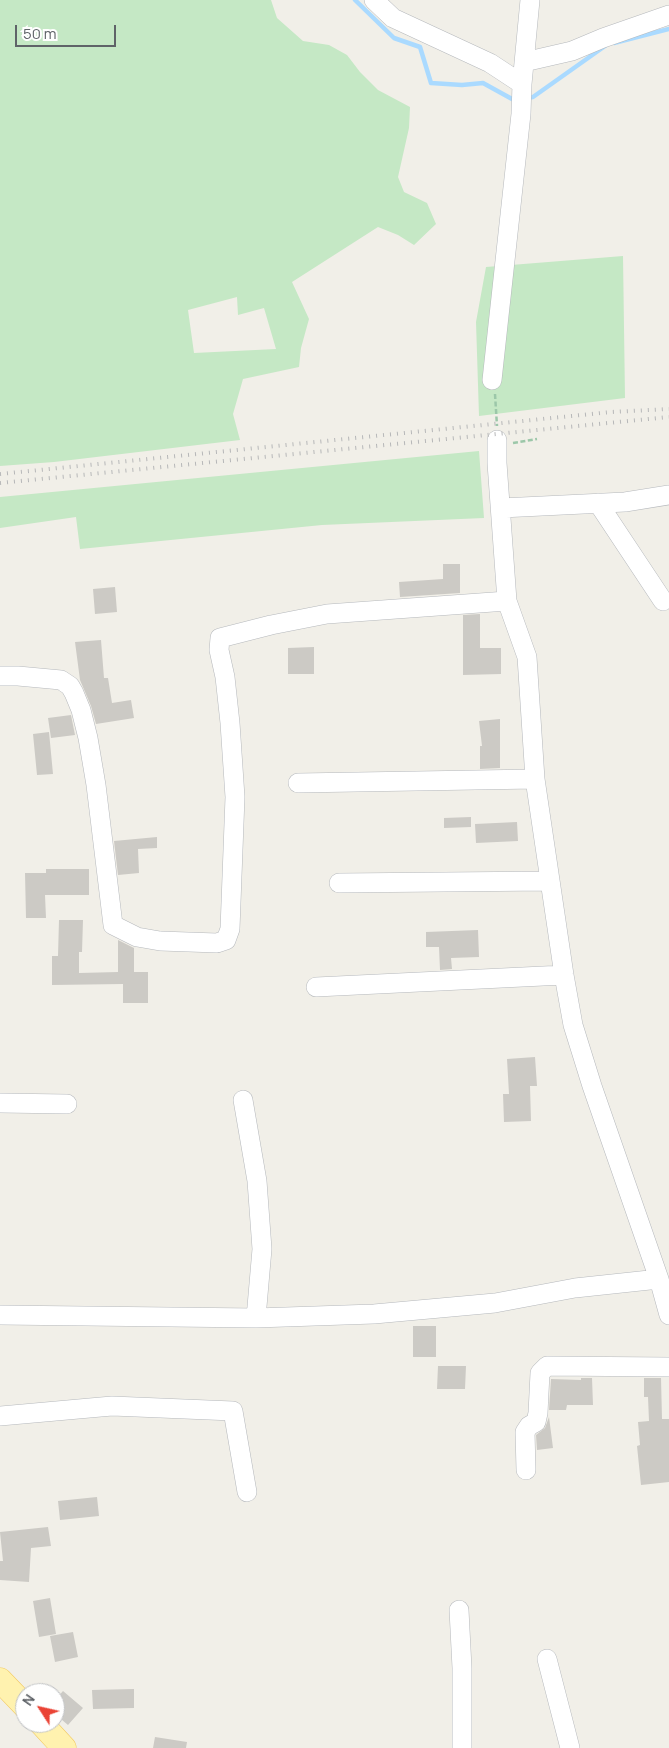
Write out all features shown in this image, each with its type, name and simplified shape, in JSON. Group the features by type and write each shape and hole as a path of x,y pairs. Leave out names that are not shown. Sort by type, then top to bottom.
{"main road":[{"path":"0,1680 15,1696"},
{"path":"50,1733 64,1748"}],"street":[{"path":"374,0 393,18 490,63 522,84"},
{"path":"492,380 521,114 530,0"},
{"path":"524,62 572,51 669,15"},
{"path":"497,440 508,601 527,657 535,779 564,976 574,1025 592,1086 659,1279 669,1315"},
{"path":"501,508 625,502 669,494"},
{"path":"598,503 663,601"},
{"path":"0,676 45,677 61,680 70,686 74,693 81,710 88,738 96,785 113,925 137,937 160,941 217,943 226,940 230,929 235,797 230,723 219,650 220,638 271,625 327,614 508,601"},
{"path":"298,783 535,779"},
{"path":"339,883 549,881"},
{"path":"316,987 564,976"},
{"path":"243,1100 257,1181 262,1249 256,1318"},
{"path":"0,1103 67,1104"},
{"path":"0,1315 256,1318 374,1314 495,1303 576,1288 659,1279"},
{"path":"526,1470 525,1432 528,1426 536,1422 539,1406 540,1373 547,1366 669,1367"},
{"path":"0,1416 112,1406 233,1411 247,1492"},
{"path":"459,1610 462,1668 462,1748"},
{"path":"547,1659 570,1748"}],"path":[{"path":"492,380 497,399 497,418"},
{"path":"527,441 537,440"}],"green space":[{"path":"0,0 271,0 277,18 303,41 329,45 347,55 360,72 378,90 410,107 409,128 398,177 404,192 427,203 436,224 414,245 398,235 378,227 292,282 309,319 301,348 299,367 243,379 233,414 240,440 54,462 0,466","holes":["237,297 238,315 264,308 276,349 194,353 188,310"]},
{"path":"623,256 625,398 479,416 476,322 486,267"},
{"path":"479,451 484,518 322,525 80,549 76,517 0,528 0,497"}],"building":[{"path":"443,564 460,564 460,593 400,597 399,582 443,579"},
{"path":"115,587 117,612 95,614 93,589"},
{"path":"480,614 480,648 501,648 501,674 463,675 463,615"},
{"path":"101,640 104,678 108,678 112,703 131,700 134,718 96,724 80,680 75,642"},
{"path":"314,647 314,674 288,674 288,648"},
{"path":"71,715 75,735 51,738 48,718"},
{"path":"500,719 500,768 480,769 480,746 482,746 479,721"},
{"path":"49,732 53,774 37,775 33,734"},
{"path":"471,817 471,827 444,828 444,818"},
{"path":"517,822 518,841 476,843 475,824"},
{"path":"157,837 157,848 138,849 139,873 118,875 114,841"},
{"path":"46,869 89,869 89,895 45,895 46,918 26,918 25,873 46,873"},
{"path":"59,920 83,920 82,952 79,952 79,973 118,972 118,940 134,948 134,972 148,972 148,1003 123,1003 123,984 52,985 52,956 58,956"},
{"path":"478,930 479,957 451,958 452,969 440,970 439,947 426,947 426,932"},
{"path":"535,1057 537,1086 530,1086 531,1121 504,1122 503,1094 509,1094 507,1059"},
{"path":"413,1326 436,1326 436,1357 413,1357"},
{"path":"438,1366 466,1366 465,1389 437,1389"},
{"path":"581,1378 592,1378 593,1405 567,1405 566,1410 549,1410 551,1379 581,1380"},
{"path":"644,1378 661,1378 662,1419 669,1419 669,1482 641,1485 637,1446 640,1445 638,1422 649,1421 648,1397 644,1397"},
{"path":"549,1417 553,1448 537,1450 536,1435 545,1428"},
{"path":"97,1497 99,1516 60,1520 58,1501"},
{"path":"48,1527 51,1546 31,1548 29,1582 0,1580 0,1561 3,1561 0,1532"},
{"path":"50,1598 56,1634 39,1637 33,1601"},
{"path":"73,1632 78,1657 55,1662 50,1636"},
{"path":"134,1689 134,1708 93,1709 92,1690"},
{"path":"65,1693 83,1708 68,1725 65,1722"},
{"path":"155,1737 187,1742 186,1748 153,1748"}],"waterway":[{"path":"355,0 394,38 420,47 431,83 462,85 483,83 512,99 516,99"},
{"path":"614,43 669,29"},
{"path":"526,98 533,97 605,46"}],"railway":[{"path":"0,474 611,412 669,409"},
{"path":"0,483 669,417"}]}
